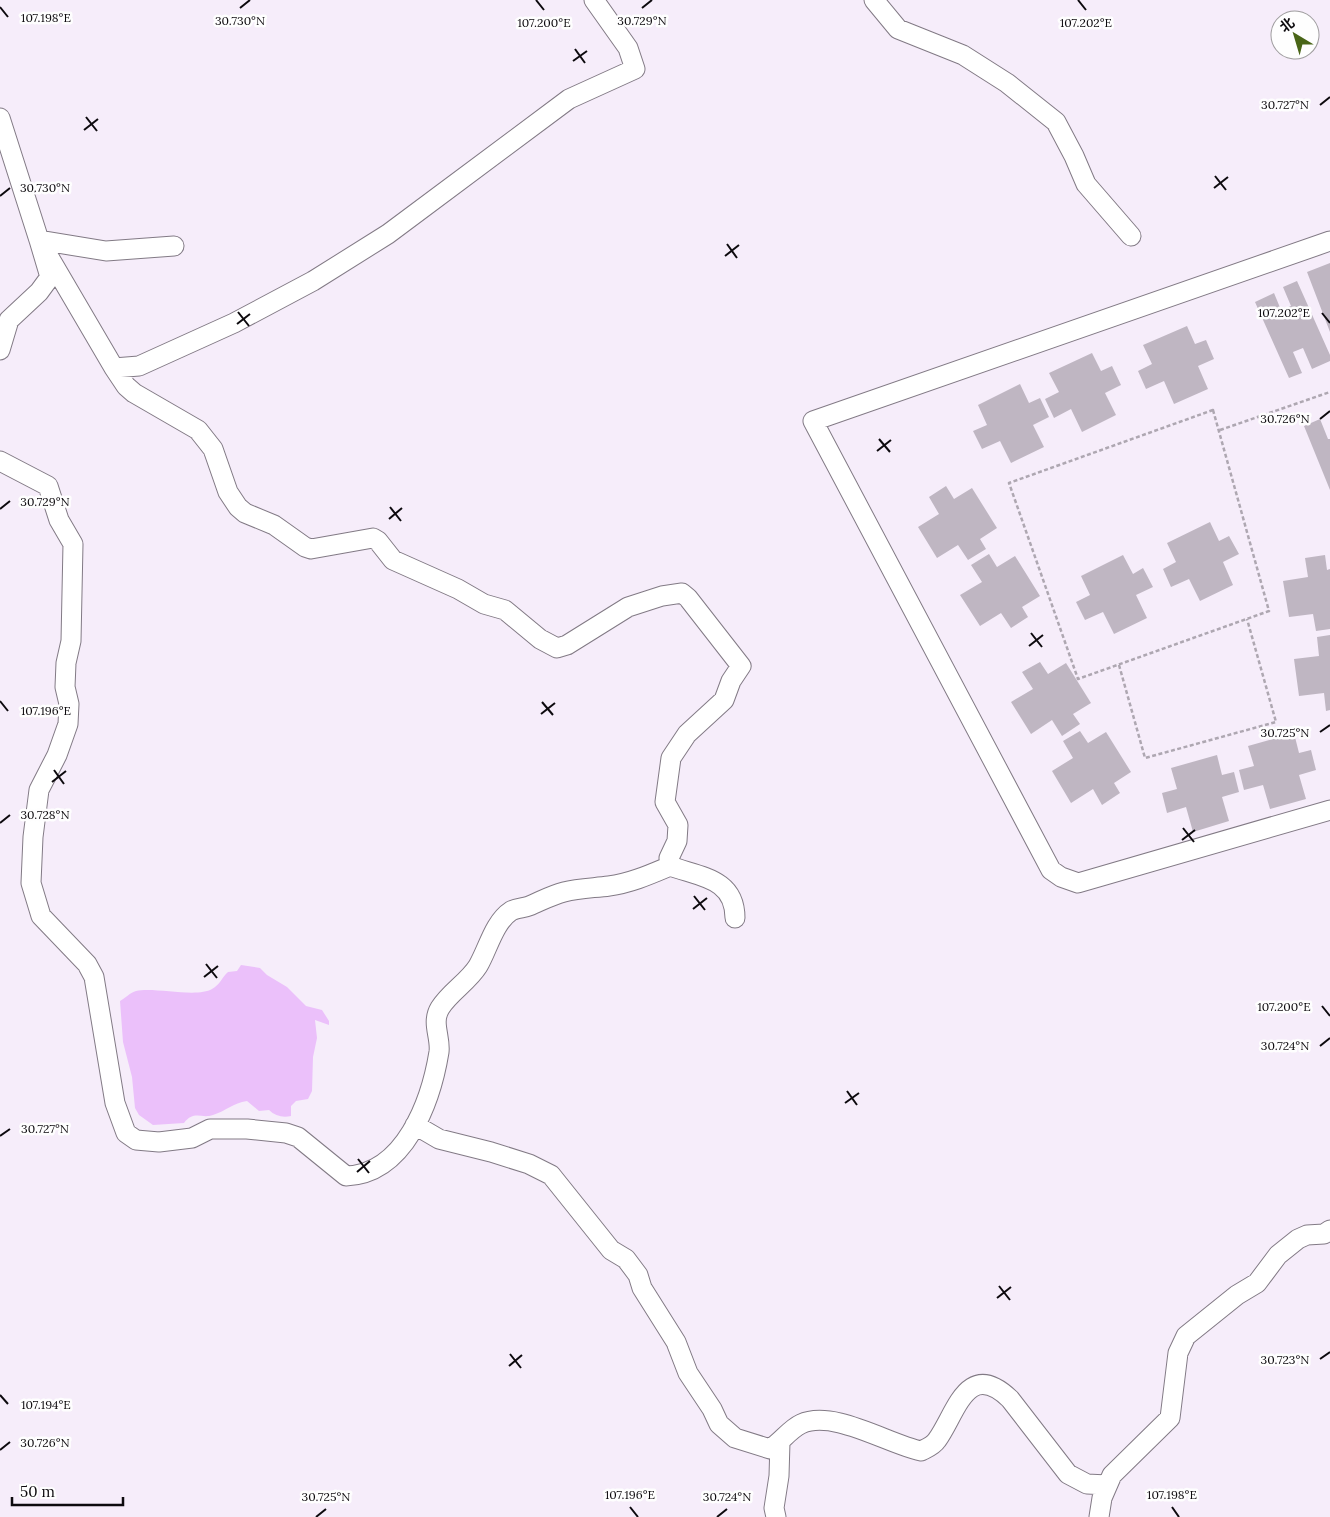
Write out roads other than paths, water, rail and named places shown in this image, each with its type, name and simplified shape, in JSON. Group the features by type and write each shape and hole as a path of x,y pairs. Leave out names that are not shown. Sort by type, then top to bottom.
{"street":[{"path":"114,368 139,366 234,323 313,281 388,234 569,99 635,69 628,48 594,0"},
{"path":"874,0 898,29 963,56 1007,83 1056,122 1086,184 1131,236"},
{"path":"0,118 50,277 39,292 9,320 0,350"},
{"path":"39,240 126,386 134,393 189,424 207,440 219,464 222,480 232,500 244,512 269,522 305,547 311,548 372,538 378,541 393,560 458,589 484,604 505,610 549,645 556,648 567,645 615,613 643,601 682,593 688,598 741,666 731,681 724,700 686,734 672,758 665,788 665,802 678,824 677,841 669,858 670,866"},
{"path":"39,240 106,251 174,246"},
{"path":"1330,241 813,421 1051,870 1061,878 1078,883 1330,810"},
{"path":"0,461 48,486 59,520 73,544 71,641 66,664 65,687 69,704 68,724 57,755 39,790 33,837 32,884 41,916 87,964 94,977 115,1103 126,1133 136,1140 159,1142 192,1138 210,1129 246,1128 286,1133 298,1136 346,1176 368,1172 388,1161 415,1125 432,1084 439,1051 436,1019 440,1008 478,966 501,920 513,910 565,891 608,886 637,880 670,866 716,880 724,887 731,898 735,907 735,918"},
{"path":"415,1125 439,1139 529,1164 551,1175 611,1250 626,1259 638,1276 642,1288 676,1342 688,1373 712,1409 719,1424 735,1438 770,1449 799,1425 809,1422 834,1422 857,1428 921,1451 936,1442 963,1394 972,1388 990,1385 1002,1391 1010,1399 1068,1474 1087,1484 1107,1485"},
{"path":"1098,1517 1107,1485 1127,1459 1170,1418 1176,1382 1178,1353 1186,1336 1237,1295 1257,1283 1278,1255 1298,1239 1307,1235 1324,1234 1330,1230"},
{"path":"776,1517 774,1508 779,1476 780,1442"}]}
